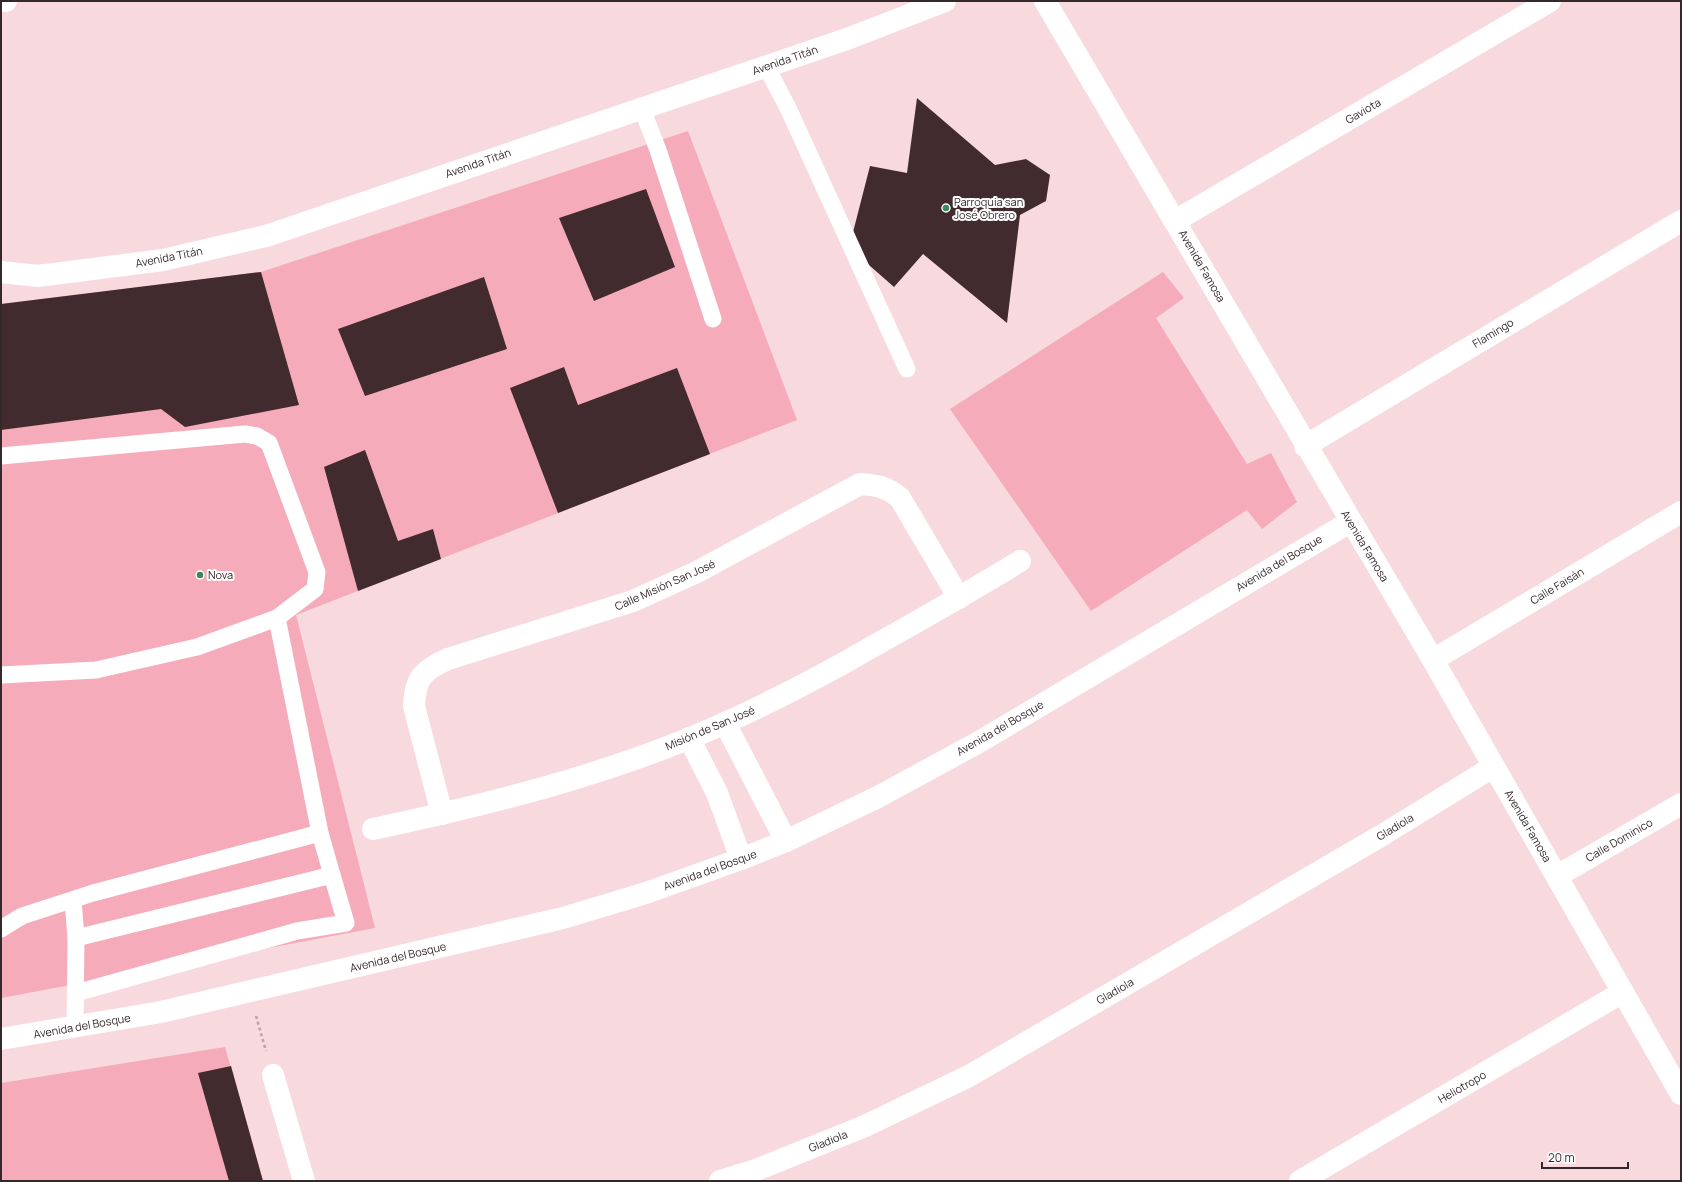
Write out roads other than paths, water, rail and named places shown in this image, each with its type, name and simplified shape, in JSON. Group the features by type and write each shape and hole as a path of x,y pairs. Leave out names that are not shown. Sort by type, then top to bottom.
{"street":[{"path":"1,2 6,1"},
{"name":"Avenida Titán","path":"1,272 38,276 163,260 266,236 847,39 945,1"},
{"name":"Avenida Famosa","path":"1045,1 1175,221 1305,446 1433,660 1681,1094"},
{"name":"Gaviota","path":"1175,221 1550,1"},
{"name":"Flamingo","path":"1305,446 1681,221"},
{"name":"Calle Misión San José","path":"442,814 414,706 415,690 421,677 432,666 448,659 632,601 697,572 860,484 876,484 889,489 900,498 959,598"},
{"name":"Calle Faisán","path":"1433,660 1681,512"},
{"name":"Avenida del Bosque","path":"1,1039 75,1028 161,1012 563,918 646,894 741,859 786,841 878,797 979,742 1350,522"},
{"name":"Misión de San José","path":"373,828 442,814 608,768 689,738 804,686 959,598 1020,560"},
{"path":"725,723 786,841"},
{"path":"689,738 718,794 741,859"},
{"name":"Gladiola","path":"720,1181 756,1170 865,1126 969,1076 1379,837 1493,767"},
{"name":"Calle Dominico","path":"1557,876 1681,804"},
{"name":"Heliotropo","path":"1300,1181 1624,992"},
{"path":"273,1075 304,1181"}],"lane":[{"path":"766,66 789,110 907,369"},
{"path":"642,108 658,150 713,319"},
{"path":"1,456 245,434 257,436 269,443 317,572 315,589 277,618 197,647 96,670 1,676"},
{"path":"76,993 298,931 346,922 320,833 277,618"},
{"path":"1,929 22,916 73,900 320,833"},
{"path":"76,938 332,875"},
{"path":"73,900 76,938 75,1028"}],"place":[{"name":"Parroquia san José Obrero","path":"946,208"},
{"name":"Nova","path":"200,575"}]}
